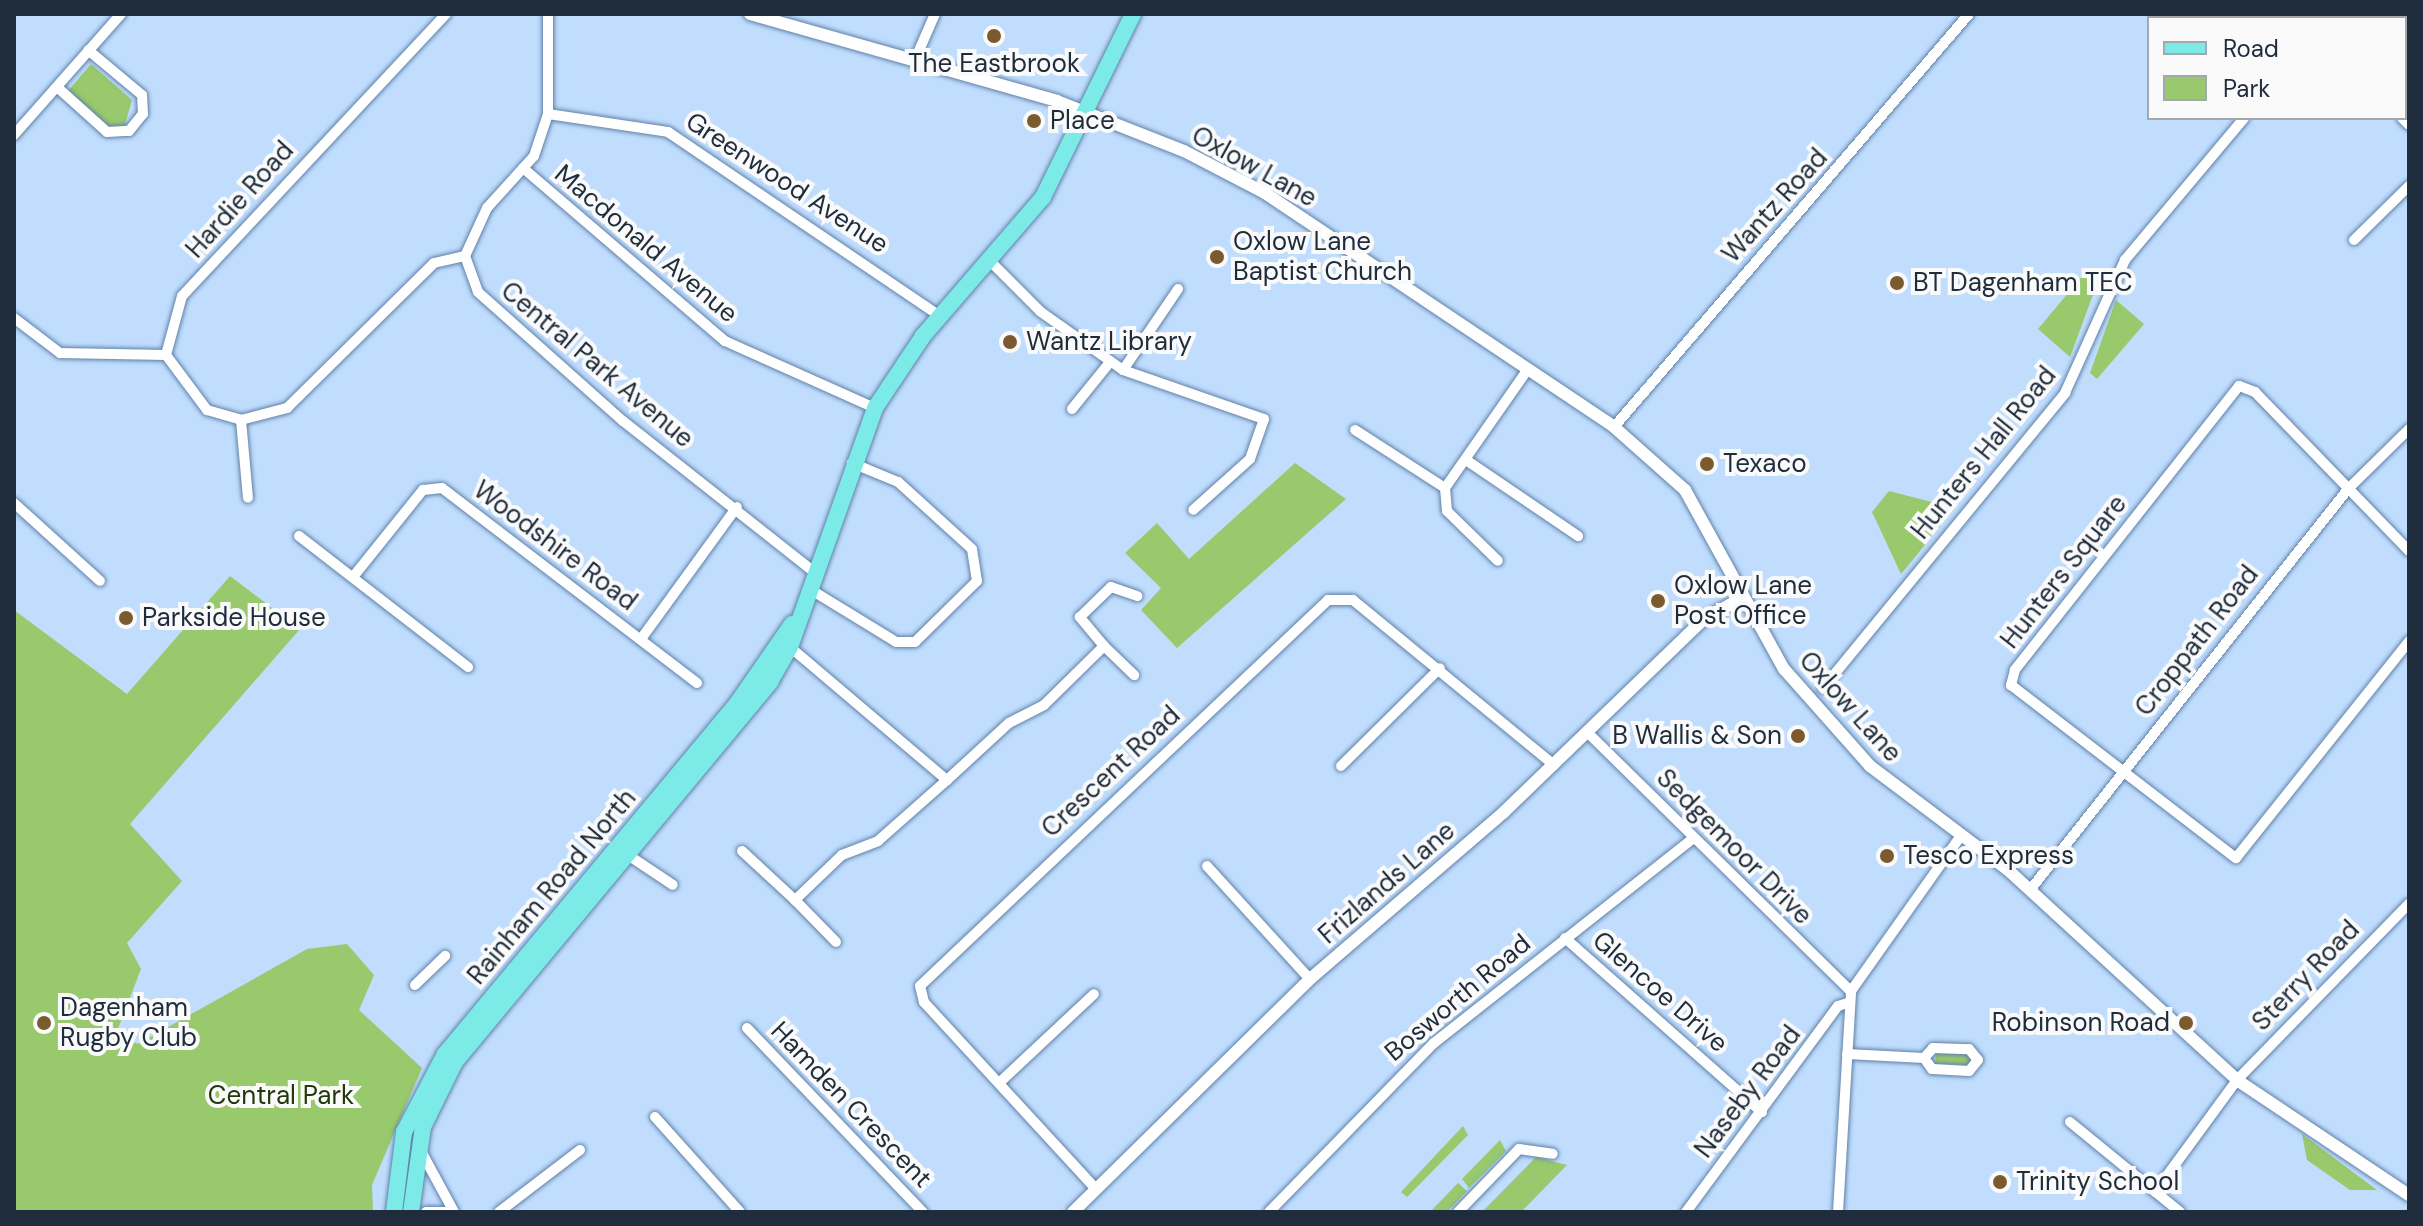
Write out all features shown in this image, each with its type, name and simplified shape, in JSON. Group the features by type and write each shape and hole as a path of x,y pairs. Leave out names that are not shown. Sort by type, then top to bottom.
{"main road":[{"name":"Rainham Road North","path":"411,1212 419,1143 433,1101 479,1029 631,857 746,716 790,647 852,463 875,408 940,316 1043,197 1088,112 1132,15"},
{"name":"Rainham Road North","path":"394,1212 404,1132 445,1054 738,702 798,616"}],"street":[{"path":"14,135 121,14"},
{"name":"Hardie Road","path":"166,355 182,296 446,14"},
{"path":"14,318 60,353 166,355 207,410 241,420 287,408 434,263 465,256 487,208 523,168 548,114 548,14"},
{"name":"Oxlow Lane","path":"750,14 1088,112 1265,193 1614,427 1685,490 1740,599 1784,669 1870,766 2030,890 2237,1080 2409,1195"},
{"path":"914,62 935,14"},
{"name":"Wantz Road","path":"1614,427 1969,14"},
{"path":"57,87 107,132 129,131 143,114 142,95 88,50"},
{"name":"Greenwood Avenue","path":"548,114 668,132 940,316"},
{"name":"Hunters Hall Road","path":"1823,688 2065,393 2125,260 2242,120"},
{"name":"Macdonald Avenue","path":"523,168 725,341 875,408"},
{"path":"2354,240 2409,186"},
{"name":"Central Park Avenue","path":"465,256 478,292 623,421 737,507 811,580 896,642 915,642 977,581 972,549 898,482 852,463"},
{"path":"990,261 1041,312 1123,370 1264,419 1250,459 1193,510"},
{"path":"1123,370 1178,289"},
{"path":"1072,409 1110,362"},
{"path":"1498,561 1447,511 1445,488 1469,462 1528,369"},
{"name":"Hunters Square","path":"2409,551 2255,392 2234,390 2010,678 2017,692 2221,852 2242,855 2409,641"},
{"path":"241,420 248,498"},
{"name":"Croppath Road","path":"2030,890 2348,489 2409,429"},
{"path":"1355,430 1445,488"},
{"path":"1469,462 1578,536"},
{"name":"Woodshire Road","path":"353,577 423,490 442,488 697,683"},
{"path":"14,503 100,581"},
{"name":"Woodshire Road","path":"641,639 737,507"},
{"path":"299,536 468,667"},
{"path":"1134,675 1080,617 1111,587 1137,596"},
{"name":"Crescent Road","path":"1095,1188 924,1002 920,986 928,972 1330,598 1353,600 1440,668 1554,765"},
{"name":"Frizlands Lane","path":"1078,1207 1310,979 1554,765 1704,619 1740,599"},
{"path":"795,900 842,855 878,841 1009,723 1044,705 1104,646"},
{"path":"790,647 947,780"},
{"path":"1341,766 1440,668"},
{"name":"Sedgemoor Drive","path":"1587,732 1851,991"},
{"path":"1838,1212 1851,991 1960,837"},
{"name":"Bosworth Road","path":"1269,1212 1383,1090 1565,938 1694,838"},
{"path":"742,851 836,942"},
{"path":"631,857 673,885"},
{"path":"1207,866 1310,979"},
{"name":"Sterry Road","path":"2237,1080 2409,904"},
{"name":"Glencoe Drive","path":"1565,938 1762,1112"},
{"path":"415,985 445,956"},
{"path":"999,1083 1094,994"},
{"name":"Naseby Road","path":"1686,1212 1838,1006 1848,1003"},
{"name":"Hamden Crescent","path":"747,1028 923,1212"},
{"path":"1933,1048 1969,1049 1978,1060 1969,1071 1932,1069 1924,1058 1933,1048"},
{"path":"1847,1054 1924,1058"},
{"path":"2155,1192 2237,1080"},
{"path":"655,1117 740,1212"},
{"path":"2070,1122 2180,1212"},
{"path":"419,1143 453,1212 426,1212"},
{"path":"1458,1212 1519,1149 1553,1154"},
{"path":"499,1212 580,1150"},
{"path":"1078,1207 1093,1212"}],"green space":[{"path":"91,64 132,100 124,128 108,127 68,91"},
{"path":"2084,274 2097,284 2070,357 2038,329"},
{"path":"2116,300 2144,324 2097,379 2090,373"},
{"path":"1295,463 1346,499 1177,648 1141,610 1161,588 1125,553 1157,523 1189,559"},
{"path":"1889,491 1955,508 1901,574 1872,512"},
{"name":"Central Park","path":"230,576 300,629 130,824 182,881 127,943 141,969 116,1034 138,1044 307,949 347,944 374,975 359,1010 422,1068 372,1185 373,1212 14,1212 14,610 127,694"},
{"path":"1936,1053 1968,1054 1973,1058 1969,1065 1935,1064"},
{"path":"1463,1126 1468,1135 1407,1197 1401,1192"},
{"path":"2302,1134 2377,1190 2350,1190 2307,1160"},
{"path":"1500,1140 1506,1151 1469,1188 1462,1179"},
{"path":"1536,1157 1567,1165 1521,1212 1482,1212"},
{"path":"1458,1183 1467,1191 1447,1212 1430,1212"}],"place":[{"name":"The Eastbrook","path":"994,36"},
{"name":"Place","path":"1034,121"},
{"name":"Oxlow Lane Baptist Church","path":"1217,257"},
{"name":"BT Dagenham TEC","path":"1897,283"},
{"name":"Wantz Library","path":"1010,342"},
{"name":"Texaco","path":"1707,464"},
{"name":"Oxlow Lane Post Office","path":"1658,601"},
{"name":"Parkside House","path":"126,618"},
{"name":"B Wallis & Son","path":"1798,736"},
{"name":"Tesco Express","path":"1887,856"},
{"name":"Dagenham Rugby Club","path":"44,1023"},
{"name":"Robinson Road","path":"2186,1023"},
{"name":"Trinity School","path":"2000,1182"}]}
